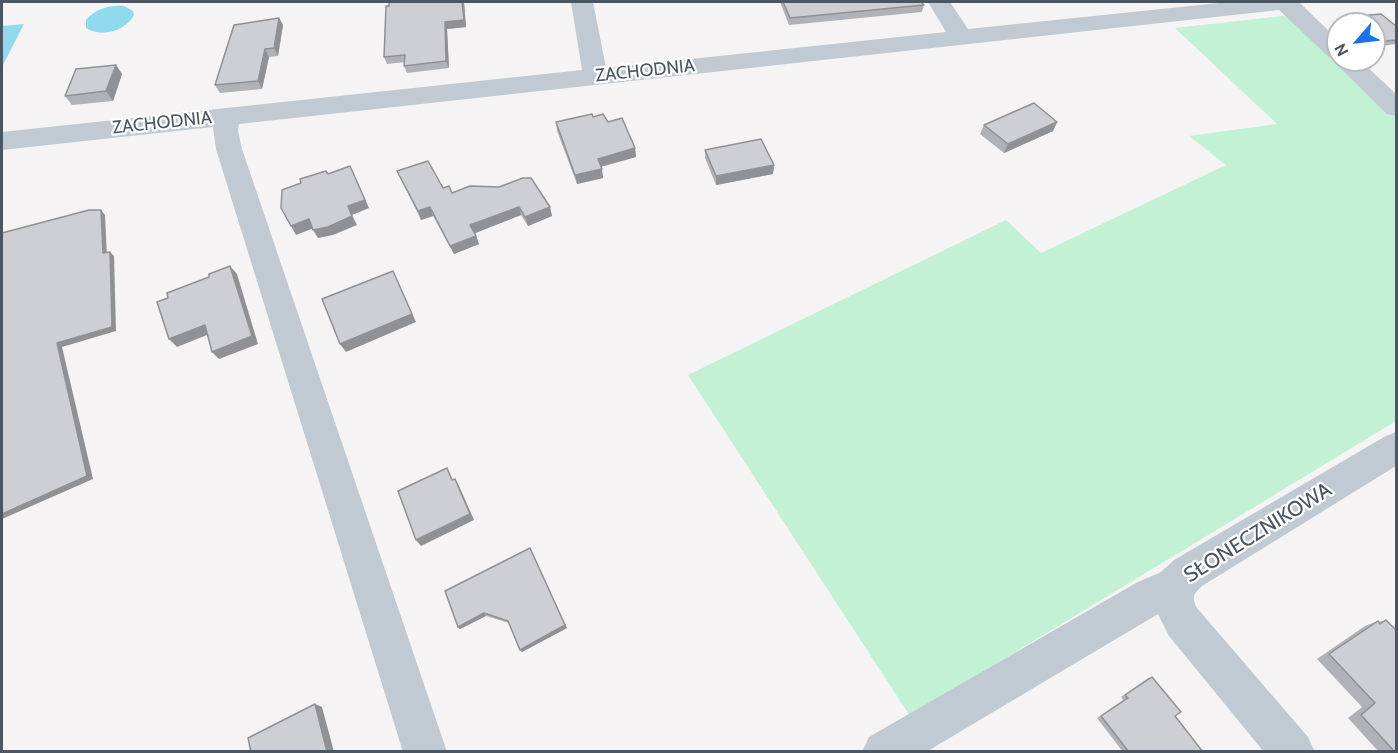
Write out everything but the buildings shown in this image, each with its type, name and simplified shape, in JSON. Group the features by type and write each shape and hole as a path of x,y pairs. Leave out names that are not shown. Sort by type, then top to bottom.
{"street":[{"path":"582,2 595,76"},
{"path":"939,2 961,37"},
{"path":"1286,2 1326,41"},
{"name":"ZACHODNIA","path":"2,141 1286,2"},
{"path":"1358,72 1396,108"},
{"path":"227,116 225,131 229,149 425,752"},
{"name":"SŁONECZNIKOWA","path":"1293,752 1183,622 1173,603 1174,586 1188,573 1396,448"},
{"path":"884,752 1150,597 1174,586"}],"green space":[{"path":"1283,16 1291,18 1326,49 1326,72 1350,72 1396,118 1396,421 910,716 688,375 1006,220 1041,253 1226,165 1189,136 1277,124 1175,28"}],"water":[{"path":"124,6 133,11 134,15 119,29 99,32 86,28 86,20 98,10"},
{"path":"24,24 2,67 2,26"}]}
